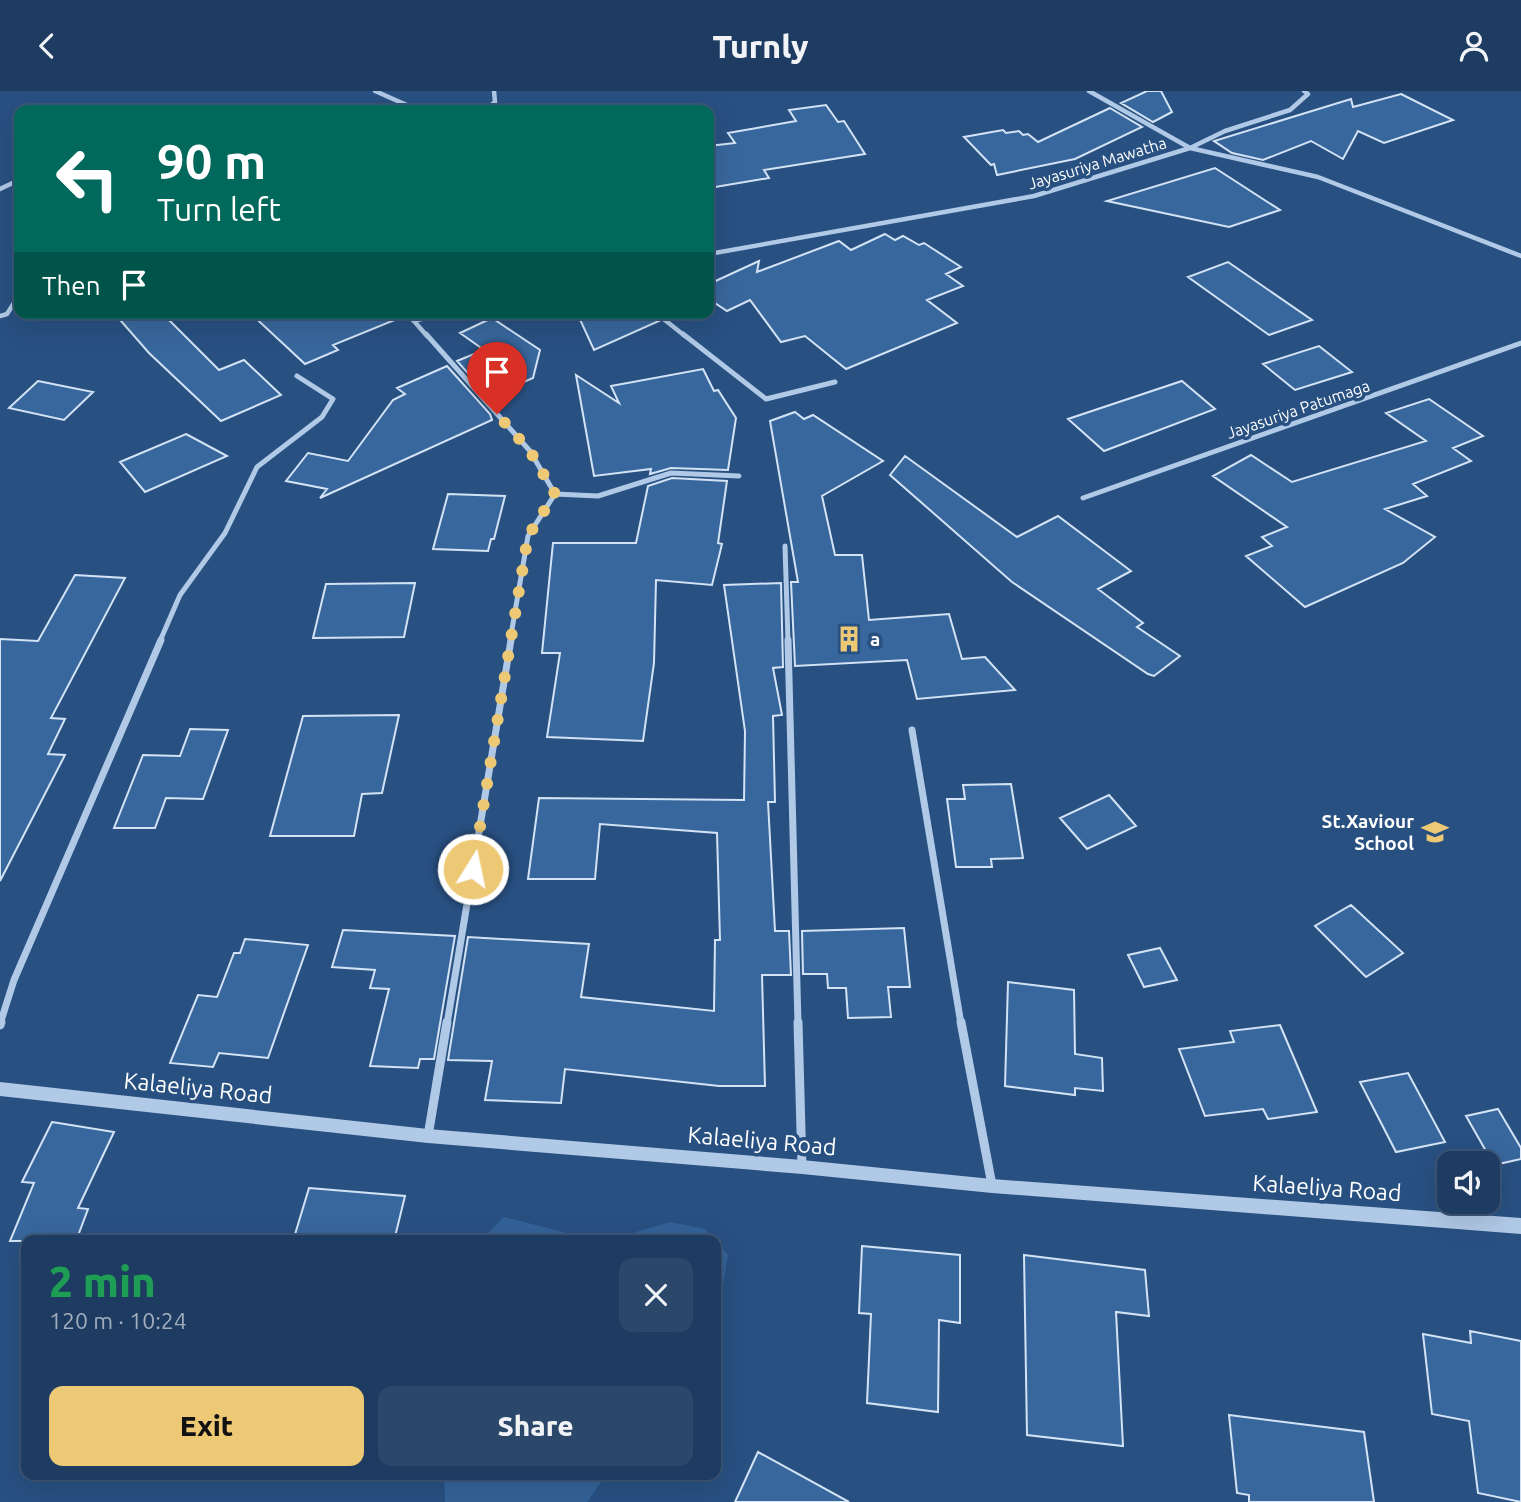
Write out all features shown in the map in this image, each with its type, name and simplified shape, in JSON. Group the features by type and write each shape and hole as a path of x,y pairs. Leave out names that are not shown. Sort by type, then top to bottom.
{"street":[{"path":"374,91 406,105"},
{"path":"1088,91 1190,148 1225,131 1290,110 1308,94 1304,91"},
{"name":"Jayasuriya Mawatha","path":"714,253 1034,196 1190,148 1318,177 1521,256"},
{"path":"0,316 6,314 14,302"},
{"path":"412,319 530,451 555,494"},
{"path":"414,321 421,319"},
{"path":"664,319 766,399 835,382"},
{"name":"Jayasuriya Patumaga","path":"1083,498 1521,343"},
{"path":"0,1025 15,980 180,595 225,533 257,467 322,417 333,399 297,376"},
{"path":"555,494 598,496 671,473 740,476"},
{"path":"428,1136 528,536 555,494"},
{"path":"785,546 802,1167"},
{"path":"912,730 972,1087 992,1186"},
{"name":"Kalaeliya Road","path":"0,1089 428,1136 802,1167 992,1186 1521,1226"}],"shaded area":[{"path":"504,1217 575,1235 486,1235"},
{"path":"670,1222 705,1229 710,1235 626,1235"},
{"path":"721,1247 728,1255 721,1292"},
{"path":"444,1480 602,1480 587,1502 445,1502"}],"building":[{"path":"1147,91 1161,91 1172,112 1153,122 1121,103"},
{"path":"1401,94 1453,120 1384,143 1358,131 1343,159 1311,141 1263,160 1232,153 1214,141 1351,99 1353,107"},
{"path":"826,105 838,122 844,121 865,154 764,170 769,178 714,187 714,145 735,143 728,133 796,121 789,110"},
{"path":"1110,108 1142,127 1075,159 997,175 994,164 991,165 964,137 1003,130 1006,133 1019,131 1038,142"},
{"path":"1215,168 1280,210 1229,227 1107,201"},
{"path":"885,234 895,240 903,236 919,245 924,243 961,267 946,274 963,286 927,300 957,323 846,369 805,336 781,342 750,300 727,311 714,302 714,282 759,261 757,272 839,241 851,250"},
{"path":"1228,262 1312,320 1269,335 1188,277"},
{"path":"119,319 168,319 219,370 244,360 281,395 221,421 149,353"},
{"path":"256,319 397,319 333,345 338,350 305,364"},
{"path":"494,319 540,350 533,378 489,397 457,361 484,350 460,333"},
{"path":"580,319 659,321 594,350"},
{"path":"1319,346 1352,372 1295,390 1263,364"},
{"path":"447,366 490,414 492,420 320,498 327,489 286,481 308,453 348,461 393,400 405,394 397,388"},
{"path":"703,369 714,391 718,390 736,418 728,470 671,468 650,474 651,469 594,476 576,375 619,403 611,386"},
{"path":"38,381 93,392 64,420 9,408"},
{"path":"1182,381 1215,409 1104,451 1068,419"},
{"path":"1429,399 1483,436 1453,448 1471,461 1413,484 1427,496 1385,509 1435,537 1403,563 1305,607 1246,556 1272,546 1262,537 1287,527 1213,476 1251,455 1292,482 1426,441 1386,413"},
{"path":"795,412 804,419 813,415 883,461 822,496 835,555 862,555 869,620 949,614 962,659 985,657 1015,690 917,699 907,660 795,666 791,582 798,582 770,421"},
{"path":"186,434 227,456 145,492 120,462"},
{"path":"905,456 1017,537 1058,516 1131,571 1098,589 1143,623 1137,627 1180,656 1154,676 1148,674 1012,582 890,475"},
{"path":"672,478 727,481 718,543 722,544 712,585 656,580 654,663 643,741 547,737 560,653 542,653 553,543 636,543 648,486"},
{"path":"448,494 505,496 494,539 491,539 488,551 433,549"},
{"path":"75,575 125,578 51,718 65,719 48,754 65,755 0,881 0,639 38,641"},
{"path":"415,583 404,637 313,638 326,584"},
{"path":"781,583 783,667 773,668 782,715 773,716 775,802 768,802 775,931 789,931 791,975 762,975 765,1086 719,1086 565,1069 561,1103 485,1100 492,1061 448,1060 468,937 589,944 581,997 714,1011 715,940 720,940 717,833 600,824 595,879 528,879 539,798 744,800 745,731 724,585"},
{"path":"399,715 382,793 362,794 354,836 270,836 303,716"},
{"path":"190,729 228,730 203,799 166,798 155,828 114,828 143,755 180,756"},
{"path":"1011,784 1023,858 991,859 992,867 956,867 947,799 965,799 963,785"},
{"path":"1109,795 1136,826 1087,849 1060,818"},
{"path":"1351,905 1403,953 1366,977 1315,926"},
{"path":"904,928 910,987 888,987 891,1017 848,1018 846,988 828,988 827,974 803,974 802,931"},
{"path":"343,930 455,936 434,1059 420,1059 418,1068 370,1066 389,989 370,988 375,970 332,967"},
{"path":"245,939 308,945 268,1058 219,1053 213,1067 170,1063 198,995 217,997 234,953 240,953"},
{"path":"1160,948 1177,980 1144,987 1128,955"},
{"path":"1008,982 1074,990 1075,1054 1102,1058 1103,1091 1075,1088 1075,1095 1005,1086"},
{"path":"1280,1025 1317,1112 1268,1119 1263,1109 1205,1116 1179,1049 1234,1042 1230,1031"},
{"path":"1408,1073 1445,1142 1396,1152 1360,1082"},
{"path":"1498,1109 1521,1148 1521,1159 1500,1164 1500,1151 1486,1151 1466,1116"},
{"path":"52,1122 114,1132 78,1208 88,1209 78,1235 21,1235 21,1241 10,1241 34,1183 22,1182"},
{"path":"309,1188 405,1196 395,1235 295,1235"},
{"path":"862,1246 960,1255 960,1323 939,1320 938,1412 867,1403 871,1314 859,1313"},
{"path":"1024,1255 1145,1270 1149,1316 1116,1312 1123,1446 1027,1435"},
{"path":"1470,1331 1521,1341 1521,1502 1478,1493 1469,1421 1432,1414 1423,1334 1471,1343"},
{"path":"1229,1415 1364,1432 1374,1502 1249,1502 1249,1495 1237,1493"},
{"path":"758,1452 849,1502 735,1502"}],"place":[{"name":"a","path":"849,639"},
{"name":"St.Xaviour School","path":"1435,832"}],"route":[{"path":"473,869 528,536 555,494 530,451 497,414"}]}
